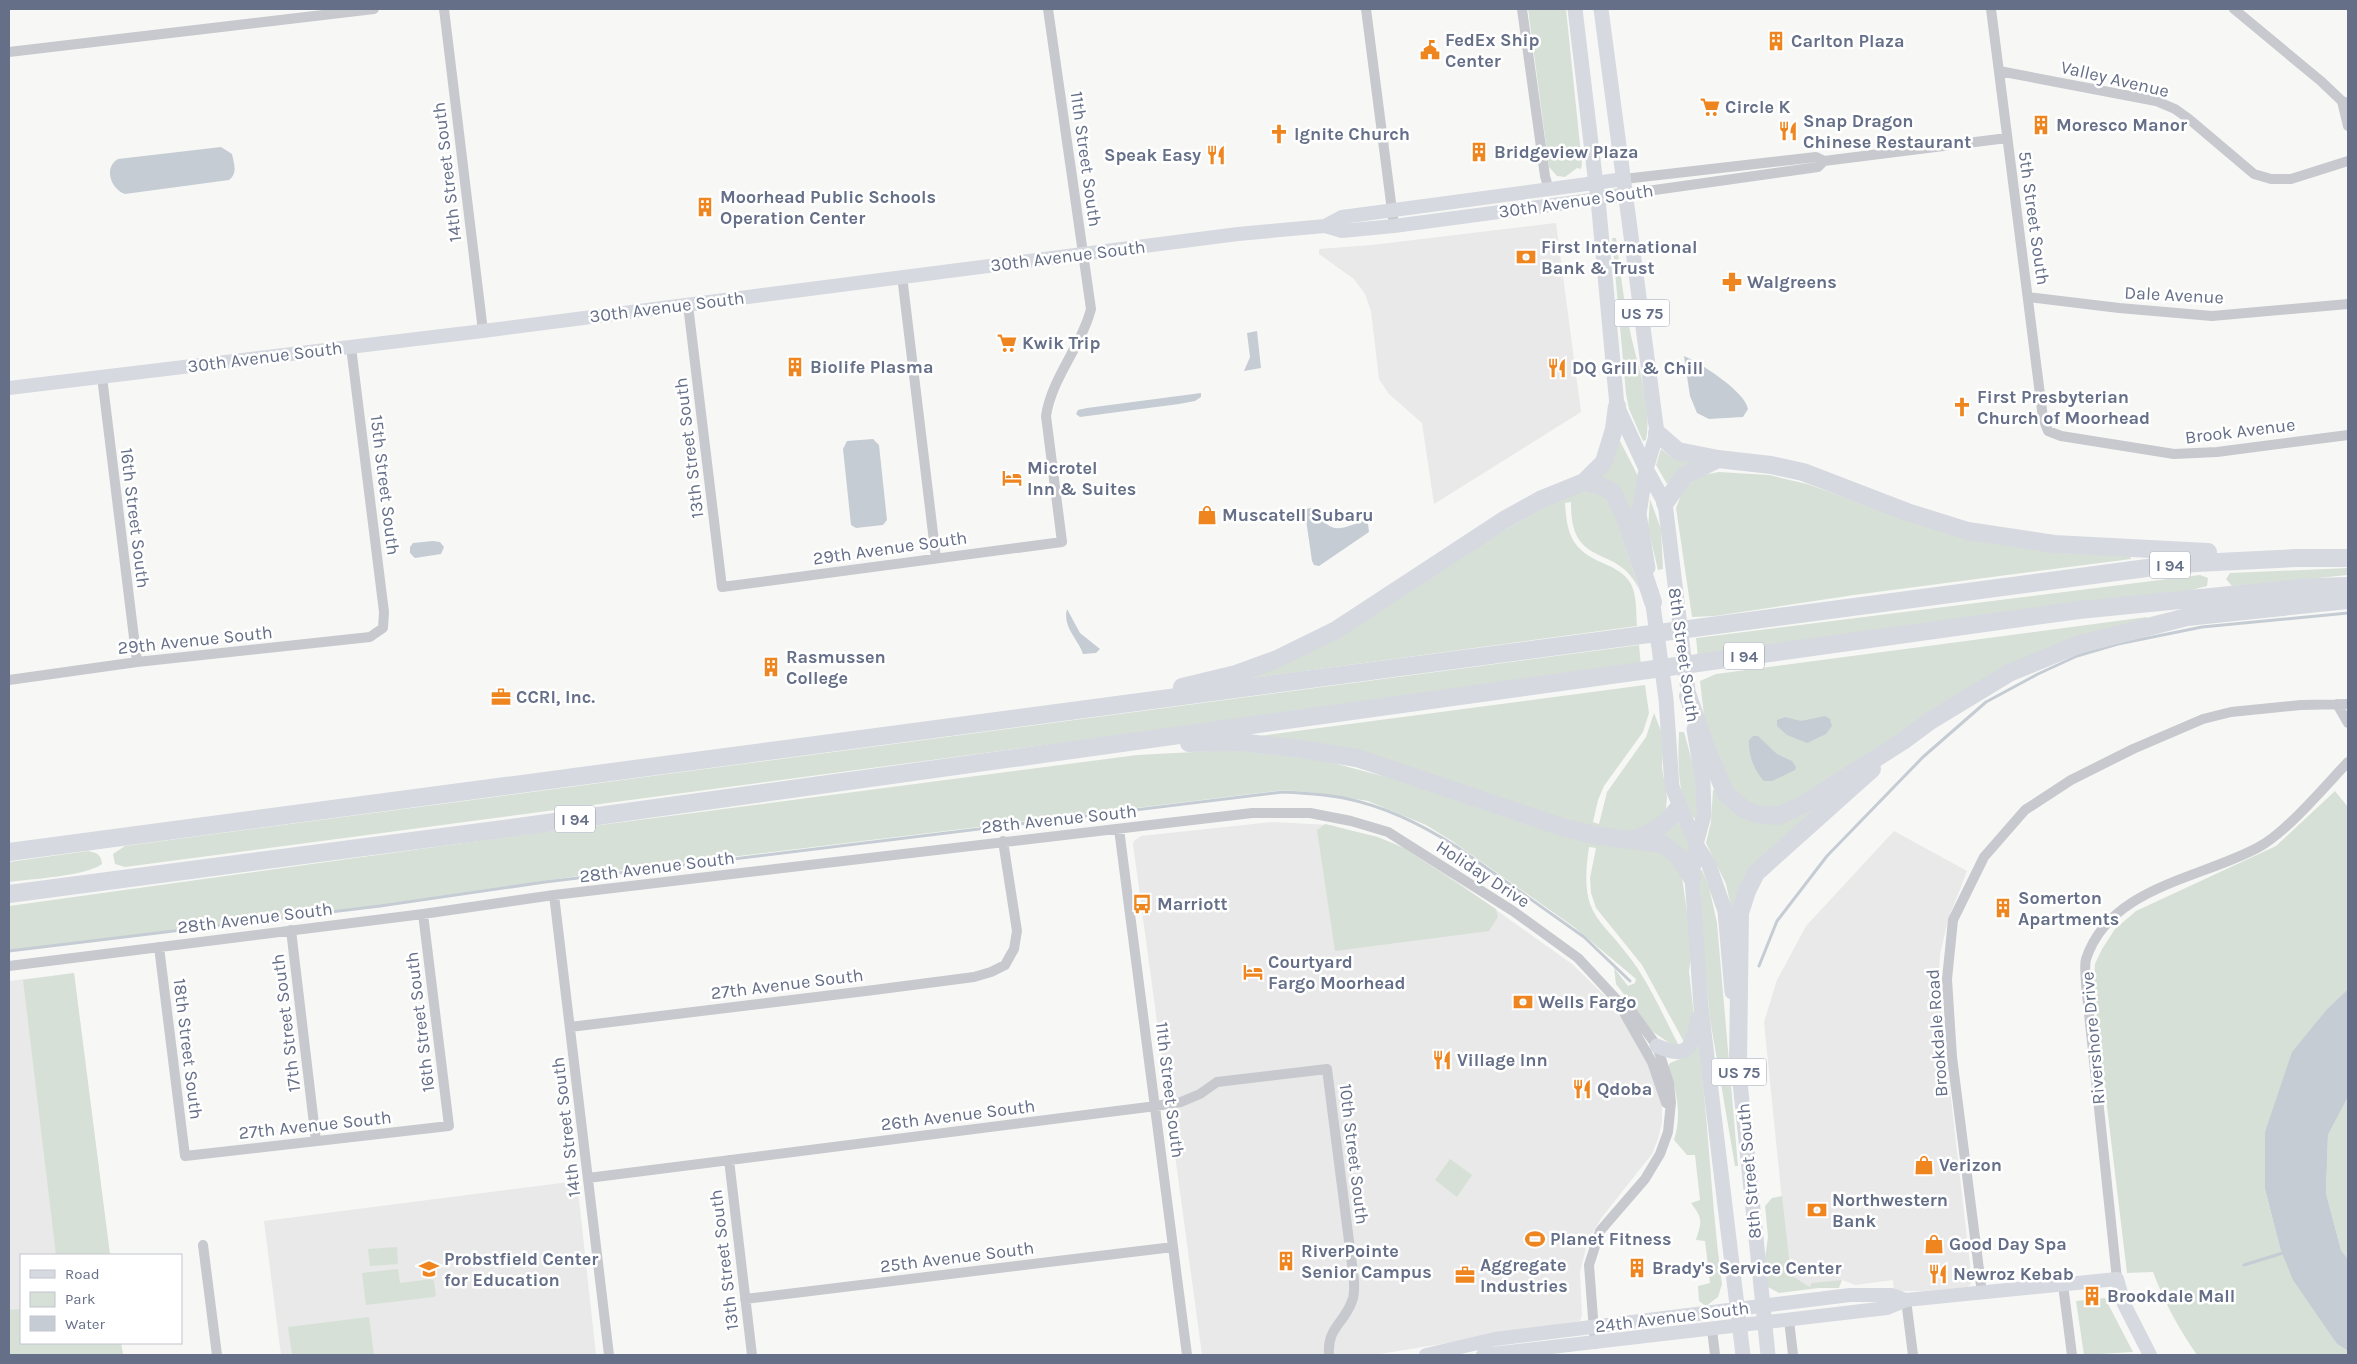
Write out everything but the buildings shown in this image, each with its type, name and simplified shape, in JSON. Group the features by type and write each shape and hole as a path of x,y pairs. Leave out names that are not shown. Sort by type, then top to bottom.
{"highway":[{"path":"1067,712 1236,674 1277,659 1336,630 1542,498 1584,482 1604,462 1614,429 1617,406"},
{"path":"1657,434 1678,451 1718,459 1771,464 1803,472 1907,512 1968,531 2054,544 2296,558"},
{"path":"1665,503 1684,476 1718,459"},
{"path":"1584,482 1596,484 1613,492 1626,520 1653,602"},
{"name":"I 94","path":"9,852 2177,564 2296,558 2348,558"},
{"name":"I 94","path":"9,894 540,824 2079,610 2312,587 2348,586"},
{"path":"1688,696 1706,750 1726,794 1744,809 1765,817 1778,816 1804,804 1903,741 1930,721 2009,673 2077,645 2187,617 2348,600"},
{"path":"1141,740 1174,743 1239,742 1301,748 1357,758 1566,828 1599,836 1663,844 1678,856 1692,878"},
{"path":"1738,1064 1740,913 1756,873 1903,741"},
{"path":"1634,840 1652,834 1666,824 1680,807"},
{"path":"9,840 142,835"}],"main road":[{"name":"8th Street South","path":"1575,9 1598,199 1617,406 1646,469 1665,503 1688,696 1703,783 1704,814 1696,844 1692,878 1701,1007 1743,1355"},
{"name":"8th Street South","path":"1601,9 1657,434 1646,469 1639,514 1666,699 1672,786 1696,844 1709,865 1725,911 1738,1064 1768,1355"},
{"path":"1657,1046 1674,1054 1683,1052 1693,1040 1701,1007"}],"street":[{"path":"9,52 374,9"},
{"name":"14th Street South","path":"444,9 483,331"},
{"name":"11th Street South","path":"1048,9 1090,309 1086,326 1049,398 1046,416 1062,542"},
{"path":"1366,9 1394,226"},
{"path":"1522,9 1544,168 1549,190"},
{"name":"5th Street South","path":"1991,9 2043,418 2048,431"},
{"path":"2234,9 2345,102 2348,126"},
{"name":"Valley Avenue","path":"1998,71 2156,101 2175,109 2189,119 2254,174 2272,179 2291,179 2348,161"},
{"name":"30th Avenue South","path":"9,388 483,331 1238,234 1325,226 1342,231 1394,226 1598,199 1625,186 1738,165 1816,157 1824,160 2007,138"},
{"name":"30th Avenue South","path":"1325,226 1342,217 1596,183 1625,186 1740,178 1818,167 1824,160"},
{"path":"1738,165 1740,178"},
{"path":"902,276 936,558"},
{"name":"Dale Avenue","path":"2028,297 2119,308 2212,316 2348,304"},
{"name":"13th Street South","path":"688,305 722,587"},
{"name":"15th Street South","path":"351,347 384,612 383,628"},
{"name":"16th Street South","path":"102,377 137,662"},
{"name":"Brook Avenue","path":"2048,431 2061,436 2174,454 2217,452 2348,435"},
{"name":"29th Avenue South","path":"722,587 1062,542"},
{"name":"29th Avenue South","path":"9,680 137,662 370,637 383,628"},
{"path":"2336,704 2348,722"},
{"name":"Brookdale Road","path":"1982,1293 1952,1057 1947,979 1953,920 1984,857 2025,810 2071,780 2133,749 2203,719 2231,712 2348,704"},
{"name":"Rivershore Drive","path":"2150,1355 2124,1304 2117,1279 2086,985 2086,961 2094,941 2110,920 2129,905 2156,889 2257,848 2283,828 2348,762"},
{"name":"28th Avenue South","path":"9,966 423,914 554,895 1003,841 1252,813 1310,813"},
{"name":"Holiday Drive","path":"1310,813 1351,821 1388,832 1512,911 1578,958 1618,1001 1630,1009 1657,1046 1669,1083 1671,1102 1668,1132 1660,1154 1645,1178 1600,1231 1589,1265 1595,1344"},
{"name":"11th Street South","path":"1118,829 1156,1106 1187,1355"},
{"name":"27th Avenue South","path":"570,1027 974,977 991,972 1005,965 1014,949 1017,931 1003,841"},
{"name":"14th Street South","path":"554,895 609,1355"},
{"name":"16th Street South","path":"423,914 449,1126"},
{"name":"17th Street South","path":"291,930 316,1141"},
{"name":"18th Street South","path":"159,947 185,1156"},
{"name":"Holiday Drive","path":"1618,1001 1652,1062 1670,1118"},
{"name":"26th Avenue South","path":"588,1178 1156,1106 1181,1102 1200,1094 1216,1082 1327,1069"},
{"name":"10th Street South","path":"1327,1069 1354,1280 1353,1300 1333,1329 1328,1341 1329,1355"},
{"name":"27th Avenue South","path":"185,1156 449,1126"},
{"name":"13th Street South","path":"728,1160 752,1355"},
{"path":"203,1245 217,1355"},
{"name":"25th Avenue South","path":"745,1299 1173,1246"},
{"name":"24th Avenue South","path":"1483,1355 1595,1344 1887,1308 1906,1300 2117,1279"},
{"path":"2063,1285 2072,1355"},
{"name":"24th Avenue South","path":"1432,1354 1495,1339 1762,1306 1850,1296 1892,1295 1906,1300"},
{"path":"1906,1300 1913,1355"},
{"path":"1789,1320 1793,1355"},
{"path":"1712,1329 1715,1355"},
{"path":"1520,1336 1522,1352"},
{"name":"24th Avenue South","path":"1432,1354 1459,1355"}],"shaded area":[{"path":"1556,223 1581,412 1434,504 1422,423 1389,394 1379,379 1371,311 1365,294 1354,279 1319,254 1319,249 1372,245"},
{"path":"1272,822 1331,825 1392,843 1410,851 1446,874 1572,964 1604,995 1646,1056 1662,1104 1662,1122 1658,1139 1652,1154 1602,1217 1588,1240 1580,1272 1582,1315 1580,1321 1374,1355 1202,1355 1133,844 1141,836"},
{"path":"1894,831 1967,871 1948,920 1940,955 1938,985 1972,1282 1968,1287 1923,1291 1894,1291 1893,1280 1855,1285 1842,1280 1810,1287 1791,1275 1789,1270 1764,1022 1777,980 1806,926"},
{"path":"74,973 110,1254 20,1254 20,1344 121,1344 123,1355 9,1355 9,981"},
{"name":"Probstfield Center for Education","path":"577,1181 596,1355 281,1355 264,1221"}],"green space":[{"path":"1528,9 1566,9 1582,164 1581,169 1577,168 1565,177 1557,176 1549,167"},
{"path":"1612,238 1616,238 1627,315 1646,397 1648,425 1646,440 1643,441 1629,409 1626,394"},
{"path":"1618,437 1638,476 1632,521 1601,478"},
{"path":"1661,449 1670,456 1693,462 1680,469 1667,484 1656,465"},
{"path":"1719,472 1769,475 1807,484 1891,514 2038,550 2072,554 2130,554 2131,559 1854,595 1715,616 1692,617 1676,508 1684,487 1703,475"},
{"path":"1591,491 1611,500 1639,589 1630,575 1619,565 1596,554 1578,538 1573,524 1571,502 1565,503 1570,533 1573,540 1584,553 1619,571 1629,580 1636,605 1637,626 1238,680 1572,492"},
{"path":"1650,499 1661,529 1663,569 1658,570 1648,528"},
{"path":"2348,568 2348,575 2232,586 2226,579 2230,573"},
{"path":"2200,575 2208,578 2207,586 2192,590 1698,658 1696,638"},
{"path":"2147,617 2147,620 2079,638 1878,749 1780,809 1756,809 1730,790 1705,725 1700,681 1716,674"},
{"path":"1639,645 1641,666 125,867 115,864 113,854 125,846"},
{"path":"1645,685 1649,713 1643,732 1604,786 1598,800 1593,822 1599,824 1607,792 1646,737 1654,713 1663,736 1662,768 1667,797 1666,809 1661,818 1642,829 1626,832 1605,830 1555,819 1244,738"},
{"path":"1679,732 1684,732 1695,776 1697,787 1696,820 1689,812 1682,791 1679,766"},
{"path":"1233,750 1322,760 1645,846 1668,855 1682,877 1692,947 1689,971 1694,1016 1684,1042 1642,965 1596,908 1591,893 1590,878 1596,848 1589,847 1586,871 1590,904 1596,916 1638,969 1678,1044 1671,1044 1653,1032 1616,984 1614,968 1628,986 1635,983 1636,979 1574,927 1452,841 1426,825 1368,801 1284,790 598,873 379,905 9,950 9,906 493,839 1137,755"},
{"path":"1713,790 1719,790 1744,818 1831,799 1732,912 1726,884 1706,843 1711,822"},
{"path":"2335,791 2348,807 2348,989 2328,1008 2265,1132 2265,1189 2280,1248 2337,1344 2348,1351 2348,1355 2197,1355 2172,1315 2153,1272 2127,1273 2098,1032 2094,980 2095,964 2115,929 2136,911 2276,846"},
{"path":"1678,821 1690,846 1688,858 1660,835"},
{"path":"1325,824 1378,837 1404,848 1496,909 1498,917 1489,931 1335,951 1317,830"},
{"path":"88,851 98,854 102,864 95,868 72,874 9,882 9,862"},
{"path":"1699,870 1702,870 1709,887 1717,923 1738,1166 1735,1166 1710,1019 1703,947"},
{"path":"74,973 110,1254 56,1254 23,980"},
{"path":"1698,1043 1722,1284 1718,1297 1706,1306 1699,1301 1698,1286 1710,1283 1705,1241 1696,1240 1700,1217 1691,1203 1700,1200 1695,1155 1687,1155 1674,1140 1678,1112 1674,1085 1668,1067 1670,1063 1690,1055"},
{"path":"2348,1097 2348,1259 2341,1250 2326,1193 2328,1135"},
{"path":"1450,1159 1472,1175 1457,1197 1435,1180"},
{"path":"1782,1196 1791,1275 1810,1287 1812,1283 1842,1280 1839,1288 1819,1288 1779,1293 1768,1287 1765,1258 1768,1237 1765,1206 1772,1198"},
{"path":"397,1247 398,1264 370,1266 368,1249"},
{"path":"398,1269 400,1283 431,1279 434,1281 436,1295 434,1297 366,1305 362,1273"},
{"path":"2105,1298 2133,1352 2084,1355 2076,1301"},
{"path":"20,1309 20,1344 121,1344 123,1355 9,1355 9,1310"},
{"path":"369,1317 374,1355 292,1355 288,1327"}],"water":[{"path":"221,147 232,154 234,174 229,180 125,194 116,188 111,178 111,168 118,159"},
{"path":"1257,331 1261,368 1244,371 1250,357 1247,333"},
{"path":"1684,356 1721,378 1739,394 1748,409 1743,417 1709,419 1697,413 1690,396"},
{"path":"1201,393 1201,397 1195,401 1179,404 1080,417 1076,414 1078,410 1087,408"},
{"path":"873,439 879,445 887,520 883,525 856,528 851,525 843,449 847,441"},
{"path":"1311,508 1333,528 1345,527 1363,521 1368,524 1369,532 1319,566 1314,565 1305,513 1306,509"},
{"path":"440,542 444,547 441,554 415,558 410,553 410,547 413,543"},
{"path":"1067,609 1080,633 1100,649 1096,653 1083,654 1067,622"},
{"path":"1825,716 1830,719 1832,726 1826,734 1807,743 1787,735 1777,726 1777,720 1785,717 1801,721"},
{"path":"1753,736 1758,736 1777,754 1792,761 1796,767 1795,770 1772,781 1764,781 1757,772 1751,756 1749,740"},
{"path":"2348,989 2348,1097 2328,1135 2326,1193 2341,1250 2348,1259 2348,1351 2337,1344 2293,1280 2280,1248 2265,1189 2265,1132 2292,1052 2328,1008"}],"waterway":[{"path":"1759,966 1777,921 1827,856 1923,757 1986,702 2038,674 2077,656 2118,644 2202,627 2348,613"},
{"path":"9,951 380,906 545,882 1283,792 1308,793 1363,802 1405,818 1432,832 1457,847 1584,937 1630,981"},
{"path":"2244,1265 2286,1252"}],"place":[{"name":"Carlton Plaza","path":"1776,41"},
{"name":"FedEx Ship Center","path":"1430,50"},
{"name":"Circle K","path":"1710,107"},
{"name":"Moresco Manor","path":"2041,125"},
{"name":"Snap Dragon Chinese Restaurant","path":"1788,131"},
{"name":"Ignite Church","path":"1279,134"},
{"name":"Bridgeview Plaza","path":"1479,152"},
{"name":"Speak Easy","path":"1216,155"},
{"name":"Moorhead Public Schools Operation Center","path":"705,207"},
{"name":"First International Bank & Trust","path":"1526,257"},
{"name":"Walgreens","path":"1732,282"},
{"name":"Kwik Trip","path":"1007,343"},
{"name":"Biolife Plasma","path":"795,367"},
{"name":"DQ Grill & Chill","path":"1557,368"},
{"name":"First Presbyterian Church of Moorhead","path":"1962,407"},
{"name":"Microtel Inn & Suites","path":"1012,478"},
{"name":"Muscatell Subaru","path":"1207,515"},
{"name":"Rasmussen College","path":"771,667"},
{"name":"CCRI, Inc.","path":"501,697"},
{"name":"Marriott","path":"1142,904"},
{"name":"Somerton Apartments","path":"2003,908"},
{"name":"Courtyard Fargo Moorhead","path":"1253,972"},
{"name":"Wells Fargo","path":"1523,1002"},
{"name":"Village Inn","path":"1442,1060"},
{"name":"Qdoba","path":"1582,1089"},
{"name":"Verizon","path":"1924,1165"},
{"name":"Northwestern Bank","path":"1817,1210"},
{"name":"Planet Fitness","path":"1535,1239"},
{"name":"Good Day Spa","path":"1934,1244"},
{"name":"RiverPointe Senior Campus","path":"1286,1261"},
{"name":"Brady's Service Center","path":"1637,1268"},
{"name":"Probstfield Center for Education","path":"429,1269"},
{"name":"Newroz Kebab","path":"1938,1274"},
{"name":"Aggregate Industries","path":"1465,1275"},
{"name":"Brookdale Mall","path":"2092,1296"}]}
